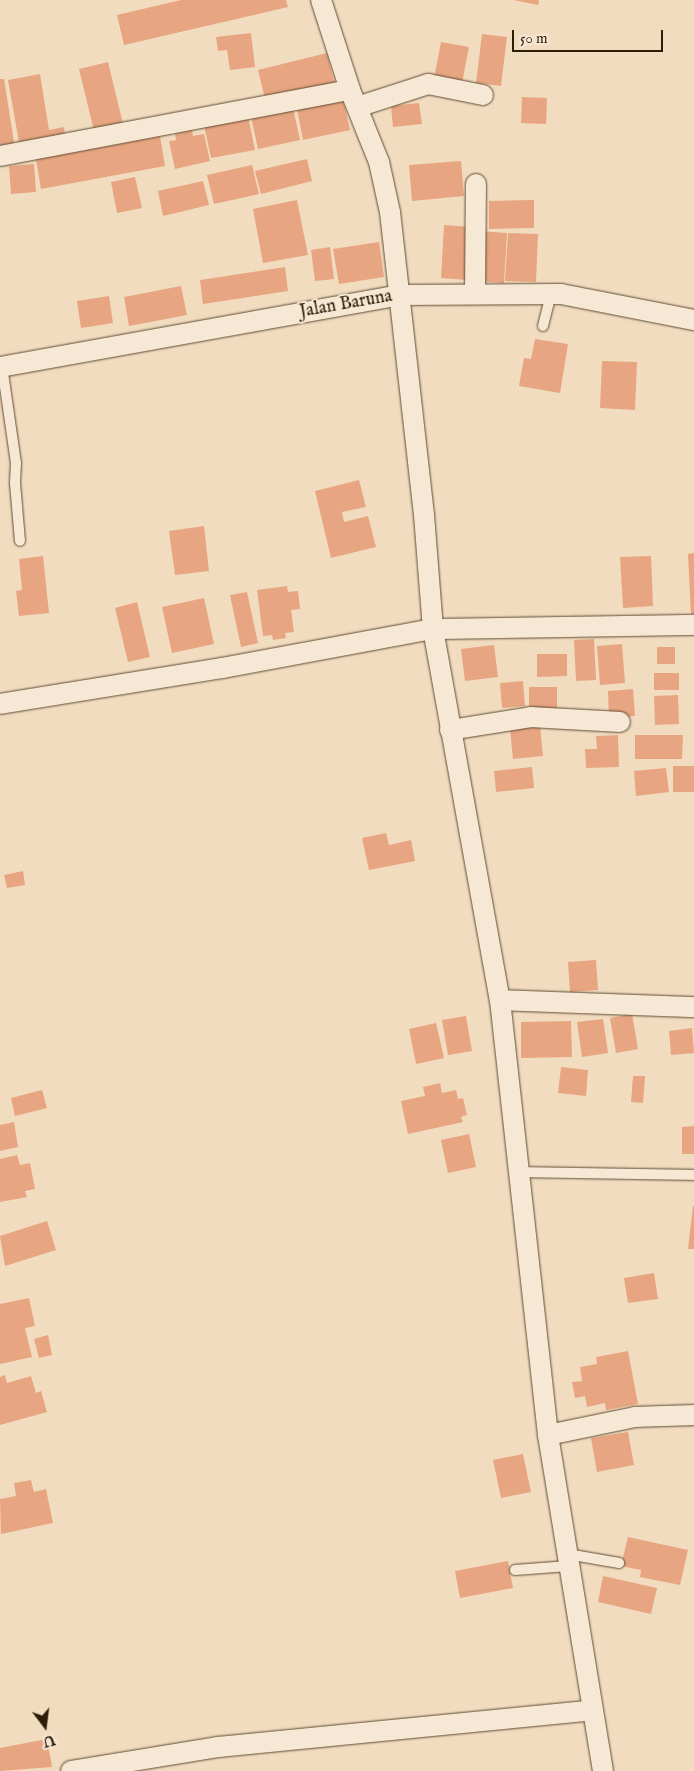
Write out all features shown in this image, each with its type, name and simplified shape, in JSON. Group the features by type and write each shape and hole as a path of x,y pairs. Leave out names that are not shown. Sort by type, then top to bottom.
{"street":[{"path":"321,0 353,99 379,162 390,212 424,515 433,629 500,1000 548,1434 603,1771"},
{"path":"0,156 353,99 428,84 483,95"},
{"path":"475,294 476,184"},
{"name":"Jalan Baruna","path":"1,367 400,295 550,294 588,297 694,320"},
{"path":"0,704 334,649 433,629 694,625"},
{"path":"450,730 530,717 620,722"},
{"path":"500,1000 694,1007"},
{"path":"548,1434 635,1417 694,1415"},
{"path":"71,1771 218,1747 592,1710"}],"lane":[{"path":"543,326 550,294"},
{"path":"1,367 15,450 20,541"},
{"path":"520,1172 694,1175"},
{"path":"515,1570 568,1560 619,1563"}],"building":[{"path":"181,0 286,0 288,7 124,45 117,15"},
{"path":"513,0 539,0 538,5"},
{"path":"251,33 255,67 230,70 227,50 218,51 216,37"},
{"path":"482,34 507,37 501,86 476,83"},
{"path":"441,42 469,47 462,83 434,78"},
{"path":"327,53 335,85 266,103 258,70"},
{"path":"108,62 123,124 94,131 79,69"},
{"path":"40,74 49,130 64,127 66,140 20,148 8,80"},
{"path":"0,79 4,79 15,148 0,150"},
{"path":"522,97 547,98 546,124 521,123"},
{"path":"343,99 350,130 303,140 297,109"},
{"path":"419,103 422,124 393,127 391,106"},
{"path":"293,108 300,140 258,149 251,117"},
{"path":"248,116 255,150 211,158 204,125"},
{"path":"192,130 193,136 204,134 210,161 175,169 169,141 176,140 175,134"},
{"path":"160,136 165,166 41,189 36,159"},
{"path":"307,159 312,181 261,194 255,171"},
{"path":"461,161 464,196 412,201 409,165"},
{"path":"34,164 36,192 11,194 9,166"},
{"path":"252,165 259,194 214,204 207,175"},
{"path":"135,177 142,208 117,213 111,182"},
{"path":"203,181 209,205 163,216 158,191"},
{"path":"297,200 308,255 263,263 253,209"},
{"path":"534,200 534,228 489,229 489,201"},
{"path":"444,225 471,227 467,280 441,278"},
{"path":"480,231 507,233 504,283 477,281"},
{"path":"508,233 538,234 536,282 505,281"},
{"path":"379,242 384,277 339,284 333,249"},
{"path":"330,247 334,279 315,281 311,250"},
{"path":"285,267 288,291 203,304 200,280"},
{"path":"181,286 187,315 129,326 124,297"},
{"path":"109,296 113,323 81,328 77,301"},
{"path":"535,339 568,344 560,393 519,386 524,358 531,359"},
{"path":"602,361 637,362 635,410 600,408"},
{"path":"359,480 366,507 342,512 344,522 368,516 376,547 331,558 315,491"},
{"path":"204,526 209,571 175,575 169,531"},
{"path":"694,553 694,614 691,614 688,554"},
{"path":"43,556 49,613 19,616 16,591 22,590 19,559"},
{"path":"651,556 653,606 623,608 620,557"},
{"path":"287,586 288,592 298,591 300,609 291,610 294,632 285,633 286,638 273,640 272,635 263,636 257,590"},
{"path":"247,592 258,643 241,647 230,595"},
{"path":"204,598 214,644 172,653 162,607"},
{"path":"137,602 150,657 128,662 115,608"},
{"path":"594,639 596,680 576,681 574,640"},
{"path":"622,644 625,683 600,685 597,646"},
{"path":"494,645 498,677 465,681 461,649"},
{"path":"657,647 675,647 675,664 657,664"},
{"path":"537,654 567,654 567,676 537,677"},
{"path":"654,673 679,673 679,690 654,690"},
{"path":"523,681 525,706 502,708 500,683"},
{"path":"529,687 557,687 557,711 529,711"},
{"path":"633,689 635,716 609,718 608,691"},
{"path":"678,695 679,724 655,725 654,696"},
{"path":"540,725 543,756 513,759 510,729"},
{"path":"618,735 619,767 586,768 585,749 597,749 596,736"},
{"path":"635,735 683,735 682,759 635,759"},
{"path":"673,766 694,766 694,792 673,792"},
{"path":"532,767 534,788 496,792 494,771"},
{"path":"666,768 669,792 636,796 634,771"},
{"path":"386,833 389,845 411,840 415,861 369,870 362,838"},
{"path":"23,871 25,885 7,888 4,875"},
{"path":"596,960 598,990 570,992 568,962"},
{"path":"632,1014 638,1049 616,1053 610,1018"},
{"path":"466,1016 472,1051 448,1055 442,1020"},
{"path":"603,1019 608,1053 582,1057 577,1022"},
{"path":"571,1021 572,1057 521,1058 521,1022"},
{"path":"436,1023 444,1058 416,1064 409,1029"},
{"path":"692,1028 694,1053 671,1055 669,1031"},
{"path":"561,1067 588,1070 586,1096 558,1093"},
{"path":"633,1076 645,1076 643,1103 631,1102"},
{"path":"440,1083 442,1093 456,1090 458,1099 463,1098 467,1115 461,1117 463,1122 408,1134 401,1101 425,1096 423,1087"},
{"path":"42,1090 47,1108 15,1116 11,1098"},
{"path":"14,1122 18,1147 0,1151 0,1125"},
{"path":"694,1126 694,1154 682,1154 682,1127"},
{"path":"469,1134 476,1167 448,1173 441,1140"},
{"path":"17,1155 20,1165 30,1163 35,1189 25,1191 27,1197 0,1202 0,1159"},
{"path":"693,1206 694,1249 688,1249"},
{"path":"47,1221 56,1250 5,1266 0,1236"},
{"path":"654,1273 658,1299 628,1303 624,1278"},
{"path":"29,1298 35,1326 25,1328 32,1357 0,1364 0,1304"},
{"path":"48,1335 52,1355 39,1358 34,1339"},
{"path":"628,1351 638,1404 606,1410 605,1403 587,1407 585,1396 575,1398 572,1382 582,1381 580,1367 597,1364 596,1357"},
{"path":"5,1375 7,1383 31,1376 36,1393 41,1391 47,1412 0,1425 0,1377"},
{"path":"628,1432 634,1465 597,1472 591,1438"},
{"path":"523,1454 531,1492 501,1498 493,1460"},
{"path":"31,1480 34,1492 46,1489 53,1523 1,1534 0,1499 16,1496 14,1483"},
{"path":"628,1537 688,1550 680,1585 640,1577 641,1570 621,1566"},
{"path":"508,1561 513,1588 460,1598 455,1571"},
{"path":"603,1576 657,1588 651,1614 598,1602"},
{"path":"47,1739 52,1767 0,1771 0,1748"}]}
